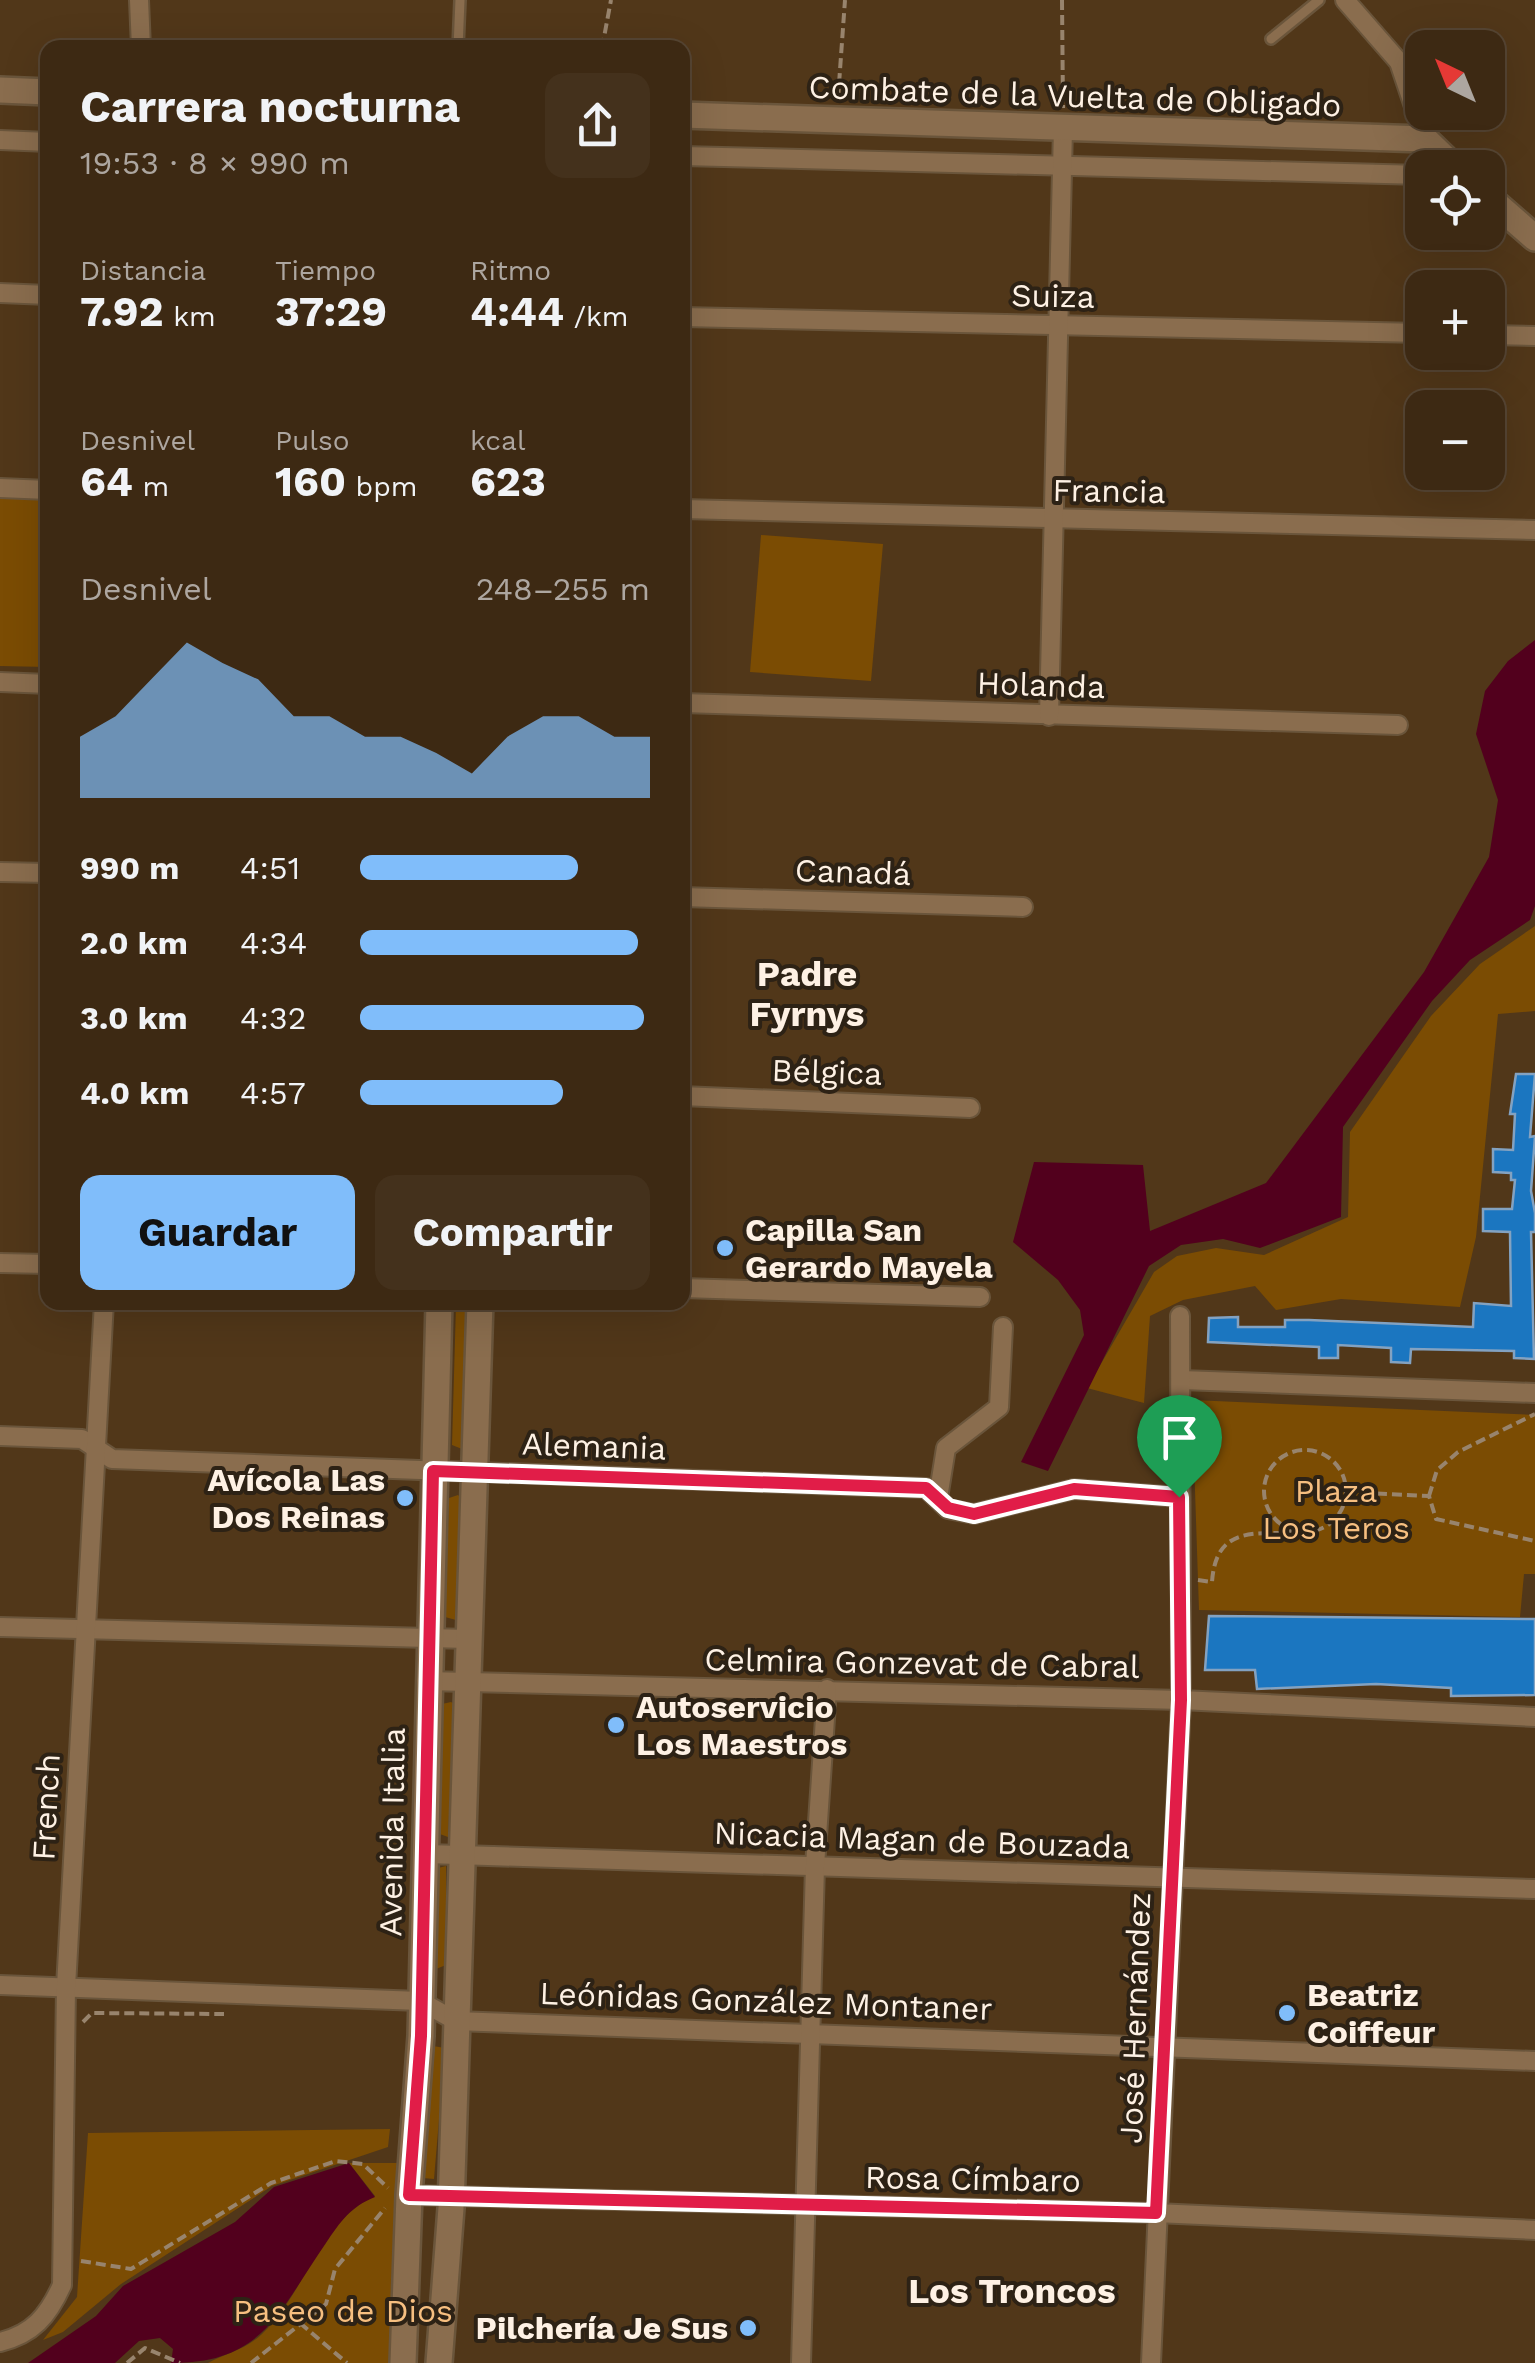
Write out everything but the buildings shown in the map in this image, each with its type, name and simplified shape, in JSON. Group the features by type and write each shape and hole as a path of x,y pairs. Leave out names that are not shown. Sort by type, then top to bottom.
{"main road":[{"path":"0,90 40,92"},
{"name":"Combate de la Vuelta de Obligado","path":"690,116 1425,139"},
{"path":"1425,139 1436,150"},
{"path":"1505,211 1535,238"},
{"name":"Avenida Italia","path":"404,2363 396,2193 420,2001 427,1854 426,1681 439,1310"},
{"name":"Avenida Italia","path":"439,2363 452,2199 459,1856 480,1310"}],"street":[{"path":"139,0 141,40"},
{"path":"1345,0 1399,62 1425,139"},
{"path":"1049,716 1063,128"},
{"path":"0,140 40,142"},
{"path":"690,156 1405,174"},
{"path":"0,293 40,295"},
{"name":"Suiza","path":"690,317 1405,333"},
{"path":"1505,335 1535,336"},
{"path":"0,488 40,490"},
{"name":"Francia","path":"690,510 1535,530"},
{"path":"0,682 40,684"},
{"name":"Holanda","path":"690,703 1398,725"},
{"path":"0,872 40,873"},
{"name":"Canadá","path":"690,898 1022,907"},
{"name":"Bélgica","path":"690,1096 970,1108"},
{"path":"0,1264 40,1264"},
{"path":"690,1288 980,1297"},
{"name":"French","path":"0,2342 24,2336 50,2312 62,2285 66,1987 104,1310"},
{"name":"José Hernández","path":"1151,2363 1181,1700 1180,1316"},
{"path":"938,1498 946,1448 999,1407 1003,1327"},
{"path":"1182,1380 1535,1393"},
{"name":"Alemania","path":"0,1436 82,1439 112,1459 926,1488 948,1508 974,1514 1074,1489 1179,1497"},
{"path":"0,1627 468,1639"},
{"name":"Celmira Gonzevat de Cabral","path":"426,1681 1181,1700 1535,1717"},
{"path":"801,2363 815,1866 827,1689"},
{"name":"Nicacia Magan de Bouzada","path":"427,1854 1535,1889"},
{"name":"Leónidas González Montaner","path":"0,1986 420,2001 456,2021 1535,2062"},
{"name":"Rosa Címbaro","path":"396,2193 452,2199 1156,2213 1535,2230"}],"lane":[{"path":"458,40 460,0"},
{"path":"1271,39 1319,0"}],"path":[{"path":"604,40 611,0"},
{"path":"836,122 845,0"},
{"path":"1062,0 1063,128"},
{"path":"1535,1414 1458,1452 1436,1470 1429,1496 1436,1518 1535,1540"},
{"path":"1180,1577 1212,1582 1214,1566 1223,1548 1241,1533 1302,1532 1333,1522 1347,1492 1342,1469 1320,1451 1300,1448 1271,1466 1263,1489 1270,1514 1286,1528 1302,1532"},
{"path":"1347,1492 1429,1496"},
{"path":"77,2026 92,2012 229,2014"},
{"path":"62,2285 76,2259 131,2268 271,2183 336,2160 363,2164 396,2193 335,2269 326,2304 250,2363"},
{"path":"300,2323 347,2363"},
{"path":"127,2363 145,2348 174,2357 180,2363"}],"green space":[{"path":"0,496 40,498 40,667 0,666"},
{"path":"761,535 883,544 871,681 750,672"},
{"path":"1535,926 1535,1011 1498,1014 1476,1237 1460,1307 1341,1299 1276,1310 1255,1286 1183,1300 1150,1316 1144,1403 1087,1388 1154,1272 1177,1256 1216,1248 1264,1255 1348,1217 1350,1132 1431,1016 1480,964"},
{"path":"456,1310 468,1310 462,1449 452,1445"},
{"name":"Plaza Los Teros","path":"1192,1400 1535,1415 1535,1574 1524,1574 1520,1617 1199,1610"},
{"path":"449,1498 461,1498 456,1620 445,1617"},
{"path":"442,1704 454,1704 448,1837 437,1833"},
{"path":"446,1866 446,1965 436,1969 438,1868"},
{"path":"433,2046 445,2048 434,2179 423,2178"},
{"path":"390,2129 388,2147 272,2186 121,2284 63,2332 43,2340 77,2297 88,2133"},
{"name":"Paseo de Dios","path":"349,2163 401,2163 395,2363 208,2363 262,2334 277,2318 340,2222 375,2196"}],"shaded area":[{"path":"1535,640 1535,906 1530,920 1470,960 1432,1001 1343,1127 1341,1217 1260,1248 1223,1239 1181,1245 1149,1266 1048,1471 1021,1462 1084,1335 1080,1310 1058,1280 1013,1242 1034,1162 1143,1165 1150,1231 1266,1183 1424,972 1489,857 1498,800 1476,734 1485,691 1508,661"},
{"path":"349,2163 375,2197 352,2210 342,2221 280,2311 248,2343 202,2361 171,2363 173,2349 160,2338 139,2341 115,2363 28,2363 96,2316 123,2286 235,2222 274,2187"}],"place":[{"name":"Capilla San Gerardo Mayela","path":"725,1248"},
{"name":"Avícola Las Dos Reinas","path":"405,1498"},
{"name":"Autoservicio Los Maestros","path":"616,1725"},
{"name":"Beatriz Coiffeur","path":"1287,2013"},
{"name":"Pilchería Je Sus","path":"748,2328"}],"district":[{"name":"Padre Fyrnys","path":"807,994"},
{"name":"Los Troncos","path":"1012,2291"}],"route":[{"path":"433,1471 926,1488 948,1508 974,1514 1074,1489 1179,1497 1181,1700 1156,2213 409,2195 421,2036 433,1471"}]}
